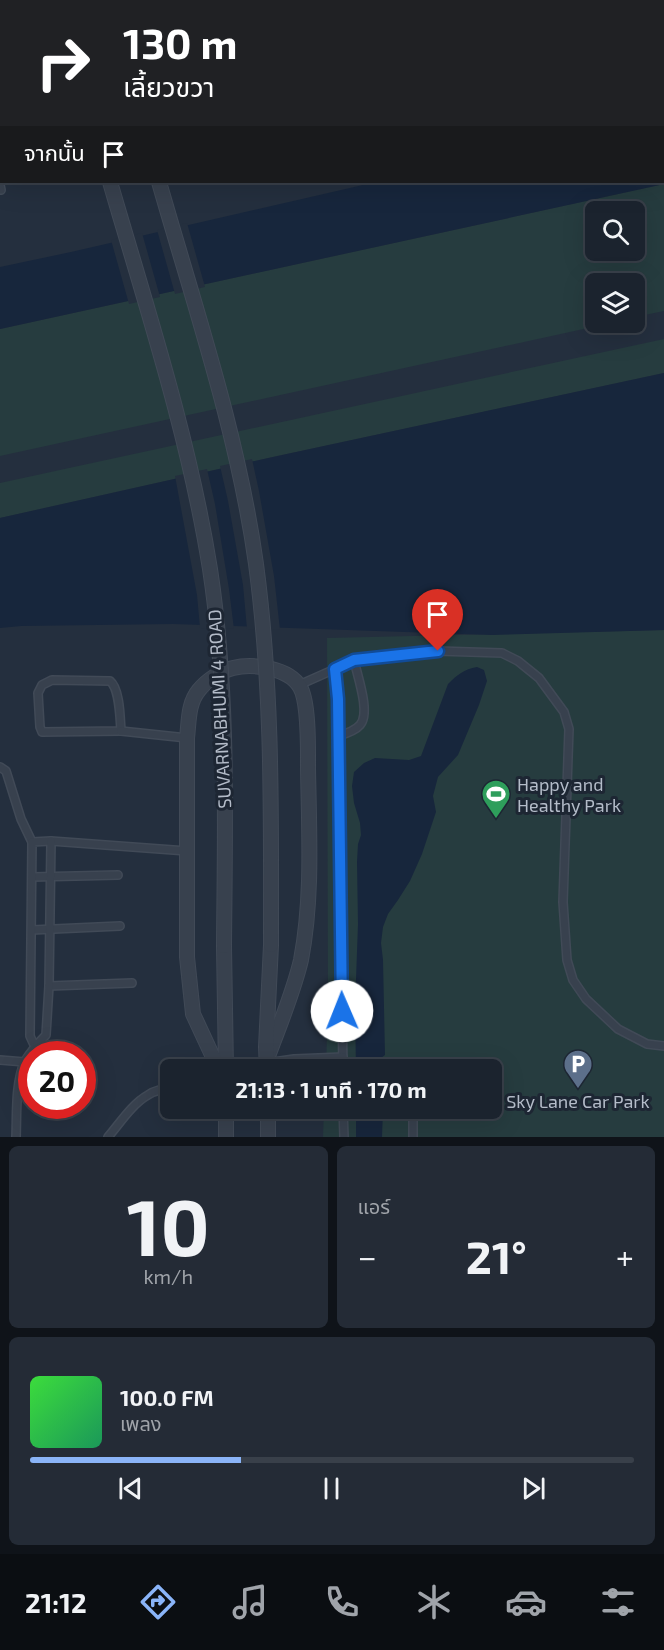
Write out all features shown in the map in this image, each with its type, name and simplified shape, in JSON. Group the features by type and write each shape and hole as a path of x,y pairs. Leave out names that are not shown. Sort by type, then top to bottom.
{"street":[{"name":"SUVARNABHUMI 4 ROAD","path":"110,183 184,442 210,569 221,669 225,755 226,1059"},
{"path":"159,183 218,385 245,501 255,564 267,678 271,763 271,945 267,1059"},
{"path":"214,1059 194,1014 187,957 187,738 191,705 199,690 213,677 232,668 253,665 274,669 299,684 305,708 308,760 309,888 307,919 292,992 269,1059"},
{"path":"226,1119 226,1137"},
{"path":"268,1119 268,1137"}],"lane":[{"path":"299,684 354,660 438,651 502,653 518,661 539,678 564,712 569,729 563,902 567,960 573,980 586,999 618,1029 646,1044 664,1046"},
{"path":"339,736 360,725 364,717 364,705 354,660"},
{"path":"294,1059 343,1057 339,736 335,669"},
{"path":"121,732 115,685 110,681 52,680 39,688 38,704 42,732 121,732 187,738"},
{"path":"0,767 6,771 21,819 32,842 30,1036 32,1041"},
{"path":"40,1041 46,1035 49,986 51,841"},
{"path":"32,842 51,841 187,851"},
{"path":"33,877 118,875"},
{"path":"32,930 120,926"},
{"path":"49,986 132,983"},
{"path":"0,1060 18,1061"},
{"path":"108,1137 147,1095 160,1090"},
{"path":"16,1137 18,1103"},
{"path":"343,1119 344,1137"},
{"path":"413,1119 413,1137"}],"green space":[{"path":"664,184 664,311 645,315 645,273 585,273 585,329 0,456 0,329 585,201 585,261 645,261 645,201 586,201"},
{"path":"664,339 664,373 0,518 0,483"},
{"name":"Happy and Healthy Park","path":"664,630 664,1137 323,1137 324,1119 502,1119 502,1059 326,1059 327,638"}],"water":[{"path":"372,183 664,183 0,329 0,267"},
{"path":"664,373 664,630 492,635 173,624 0,628 0,518"},
{"path":"477,667 484,670 487,681 458,755 438,777 433,796 436,812 422,854 410,881 388,914 383,927 381,943 385,1055 380,1059 356,1059 357,862 361,835 352,786 354,772 364,763 375,758 409,760 421,756 448,684 468,669"},
{"path":"356,1119 383,1119 382,1137 356,1137"}],"pier":[{"path":"187,223 205,287 175,294 157,230"},
{"path":"142,233 160,297 129,304 111,240"},
{"path":"252,459 274,576 280,630 247,629 243,585 220,466"},
{"path":"207,469 215,504 234,629 200,628 197,595 175,476"}],"place":[{"name":"Happy and Healthy Park","path":"496,820"},
{"name":"Sky Lane Car Park","path":"578,1090"}],"route":[{"path":"342,1011 338,699 335,669 354,660 438,651"}]}
